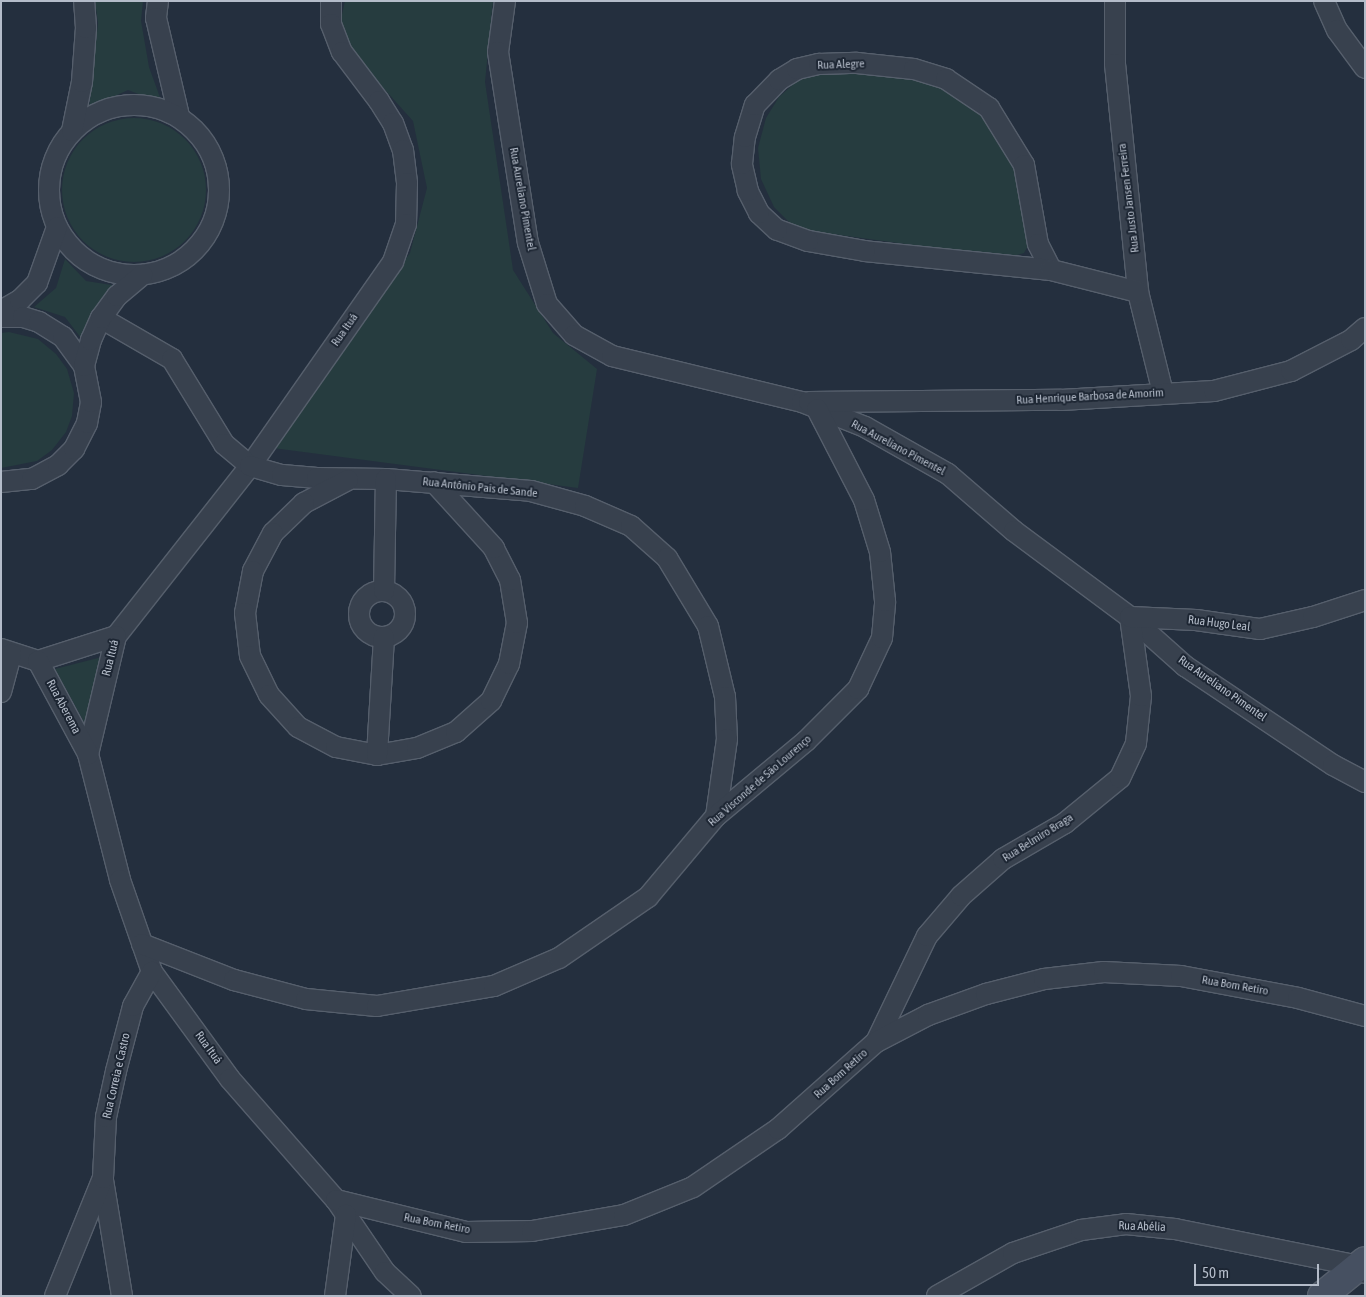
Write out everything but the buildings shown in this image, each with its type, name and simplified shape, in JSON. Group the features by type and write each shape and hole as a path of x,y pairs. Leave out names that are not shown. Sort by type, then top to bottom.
{"main road":[{"path":"1322,1296 1363,1266"}],"street":[{"path":"72,131 82,82 86,28 84,1"},
{"path":"158,1 156,18 179,116"},
{"name":"Rua Ituá","path":"330,1 331,24 342,52 379,101 393,124 403,150 407,183 406,224 393,262 250,466 116,636 88,754 120,880 152,972 230,1078 341,1208 385,1272 411,1296"},
{"name":"Rua Aureliano Pimentel","path":"505,1 498,52 528,244 547,304 574,335 612,356 809,406 864,427 948,474 1014,531 1130,617 1185,666 1334,765 1365,782"},
{"name":"Rua Justo Jansen Ferreira","path":"1115,1 1116,74 1138,292 1163,393"},
{"path":"1324,1 1337,30 1365,68"},
{"name":"Rua Alegre","path":"1051,270 1038,244 1024,164 989,108 946,79 904,68 857,63 819,64 797,69 779,80 755,106 745,138 742,164 748,191 759,213 777,230 808,241 865,251 1051,270 1138,292"},
{"path":"142,104 179,116 201,136 210,151 219,181 219,197 211,228 197,248 171,268 142,276 111,273 94,266 66,242 57,227 50,205 49,177 55,157 72,131 94,114 112,106 142,104"},
{"path":"1,310 20,300 37,283 57,227"},
{"path":"84,366 101,318 117,296 142,276"},
{"path":"1,317 18,317 39,322 63,337 84,366 91,402 87,423 74,449 58,466 32,479 1,482"},
{"name":"Rua Antônio Pais de Sande","path":"101,318 172,359 224,444 250,466 282,475 434,482 531,491 585,506 630,526 668,558 708,626 725,697 727,739 716,816"},
{"name":"Rua Henrique Barbosa de Amorim","path":"809,406 1061,400 1214,391 1291,371 1351,340 1365,328"},
{"name":"Rua Visconde de São Lourenço","path":"142,944 234,980 306,999 377,1006 494,986 559,958 648,897 716,816 806,741 858,689 882,638 885,601 880,552 864,500 809,406"},
{"path":"351,479 304,503 273,533 253,571 245,613 250,656 274,702 298,727 336,747 377,755 416,748 456,732 491,701 510,656 517,623 510,580 494,548 434,482"},
{"path":"384,591 386,479"},
{"path":"384,591 397,596 402,603 405,619 394,634 384,638 365,631 358,616 365,598 384,591"},
{"name":"Rua Hugo Leal","path":"1130,617 1196,620 1260,629 1313,617 1365,600"},
{"name":"Rua Belmiro Braga","path":"876,1042 927,936 961,896 1003,859 1064,823 1120,778 1136,743 1141,696 1130,617"},
{"path":"1,692 6,651 38,661 116,636"},
{"path":"377,755 384,638"},
{"name":"Rua Aberema","path":"38,661 88,754"},
{"name":"Rua Correia e Castro","path":"55,1296 102,1178 106,1117 116,1071 134,1006 152,972"},
{"name":"Rua Bom Retiro","path":"341,1208 466,1232 532,1231 624,1215 693,1187 778,1129 876,1042 928,1015 986,994 1044,979 1104,972 1180,976 1298,998 1365,1016"},
{"path":"102,1178 122,1296"},
{"path":"336,1296 341,1208"},
{"name":"Rua Abélia","path":"937,1296 1013,1253 1080,1230 1126,1224 1175,1229 1363,1266"},
{"path":"385,1272 395,1296"}],"green space":[{"path":"95,1 143,1 141,21 149,67 162,103 128,90 89,108 98,23"},
{"path":"345,1 493,1 485,82 513,270 553,333 597,369 578,488 273,448 410,253 427,188 413,121 360,62 339,28"},
{"path":"844,67 920,79 950,88 995,126 1018,167 1030,242 1024,253 1007,258 796,229 774,207 761,179 758,148 766,118 779,97 797,81 819,70"},
{"path":"134,118 161,124 174,130 185,139 194,150 200,163 206,190 200,217 194,230 185,241 174,250 161,256 134,262 107,256 94,250 83,241 74,230 68,217 62,190 68,163 74,150 83,139 94,130 107,124"},
{"path":"65,259 86,281 118,286 81,338 65,317 34,307 56,288"},
{"path":"9,332 38,339 56,354 67,369 74,393 72,416 66,432 52,450 37,461 1,468 1,333"},
{"path":"102,657 91,721 84,722 55,669"}]}
